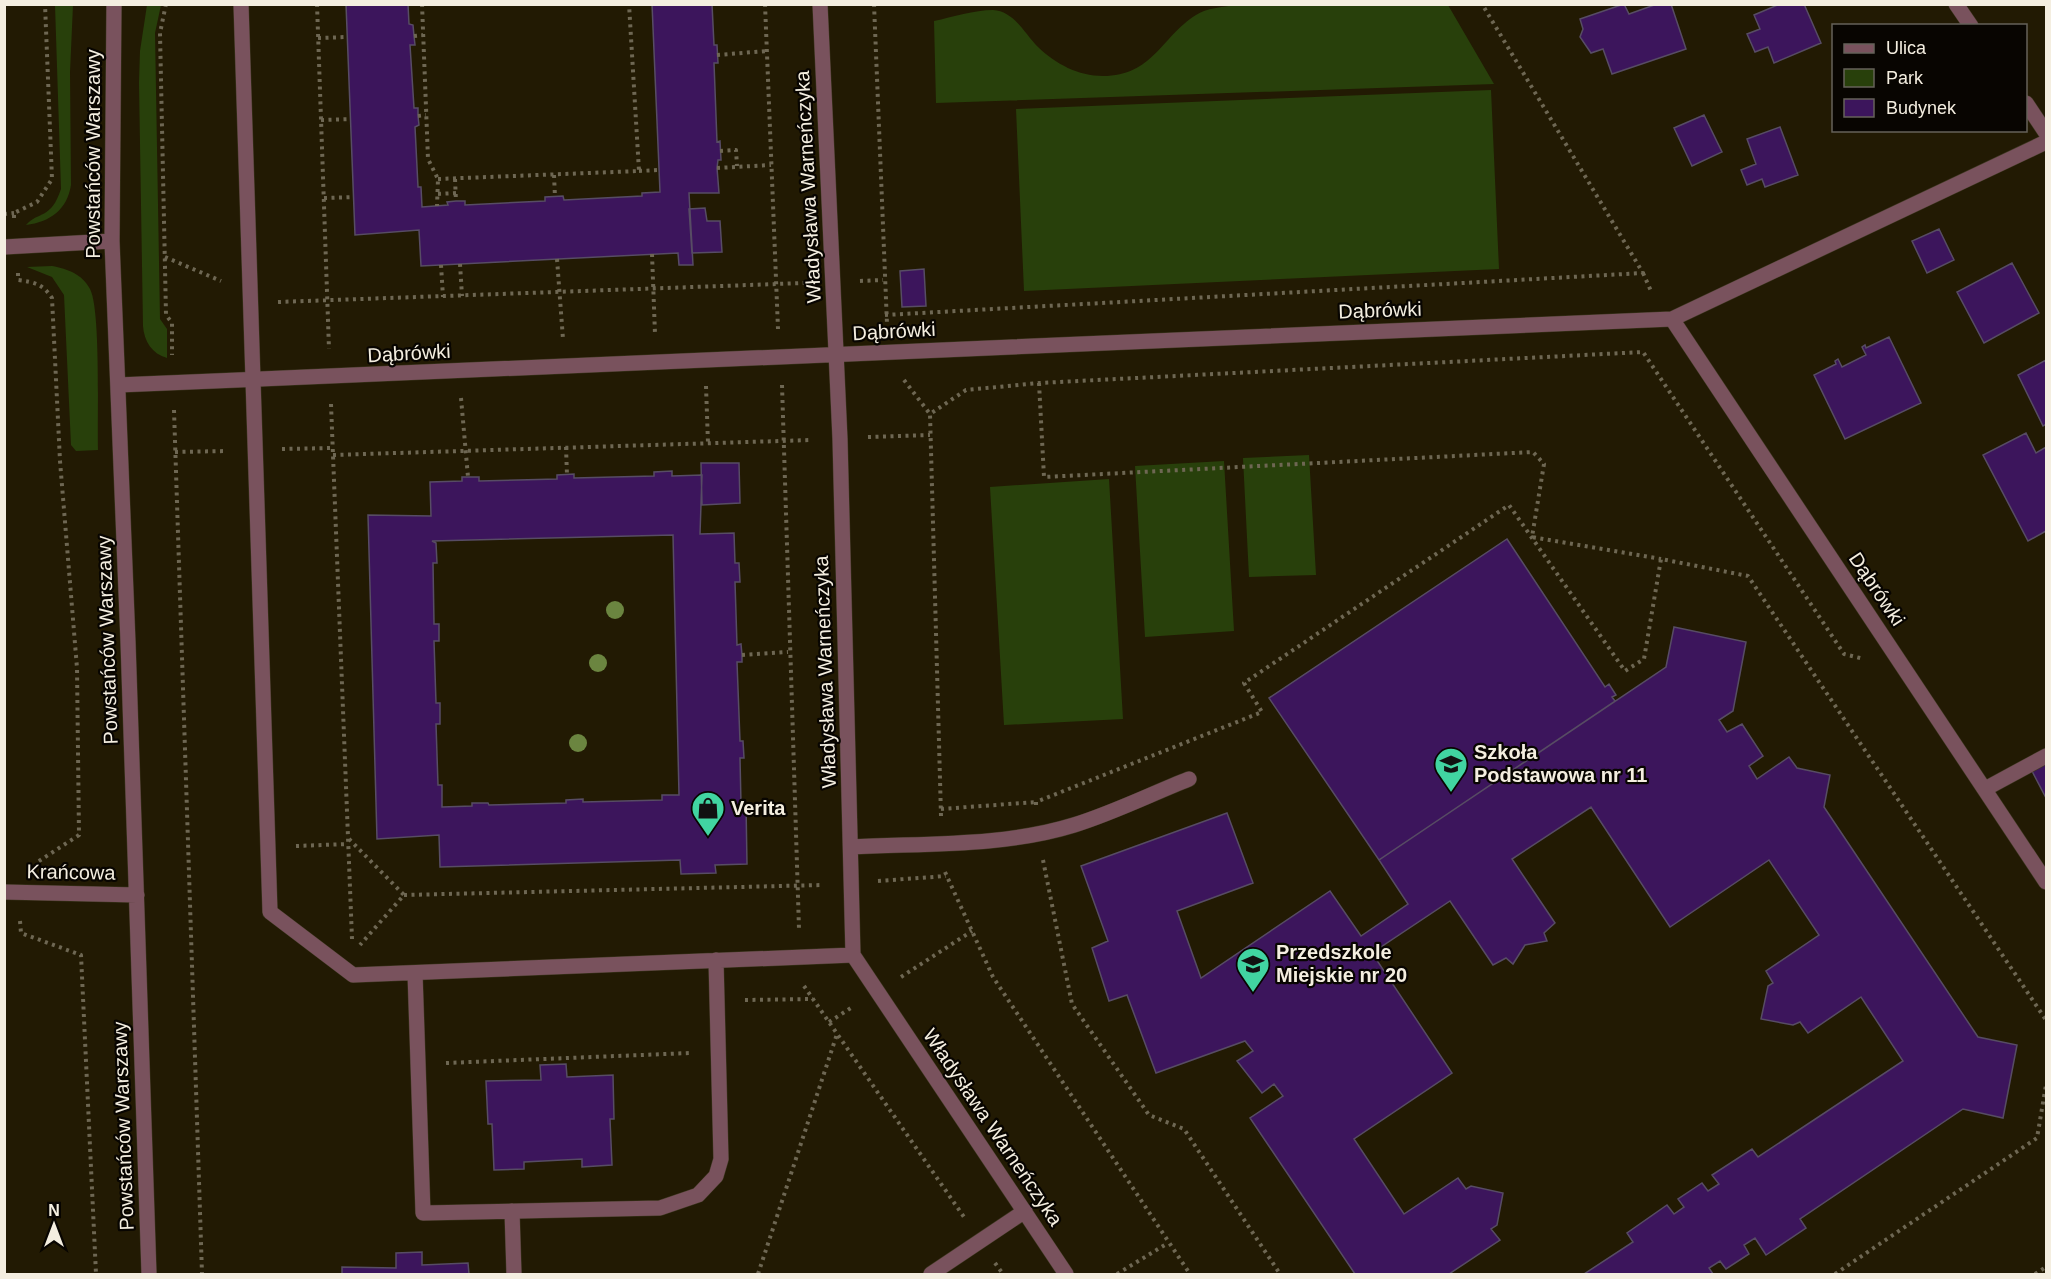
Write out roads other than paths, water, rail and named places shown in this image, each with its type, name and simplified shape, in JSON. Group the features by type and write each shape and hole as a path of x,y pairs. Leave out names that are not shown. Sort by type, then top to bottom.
{"street":[{"name":"Powstańców Warszawy","path":"114,4 112,241 149,1275"},
{"path":"241,4 270,912 353,975 853,955"},
{"name":"Władysława Warneńczyka","path":"820,4 837,355 853,955 1066,1275"},
{"path":"1956,4 1970,24"},
{"path":"2027,106 2046,133"},
{"name":"Dąbrówki","path":"118,385 1672,319 2046,142"},
{"path":"4,247 112,241"},
{"name":"Dąbrówki","path":"1672,319 2046,882"},
{"path":"1985,789 2046,756"},
{"path":"851,847 1004,839 1037,833 1074,825 1189,779"},
{"name":"Krańcowa","path":"11,892 137,895"},
{"path":"416,973 423,1213 660,1208 698,1195 716,1176 721,1159 716,960"},
{"path":"512,1211 514,1275"},
{"path":"931,1275 1025,1211"}],"place":[{"name":"Szkoła Podstawowa nr 11","path":"1451,793"},
{"name":"Verita","path":"708,837"},
{"name":"Przedszkole Miejskie nr 20","path":"1253,993"}]}
